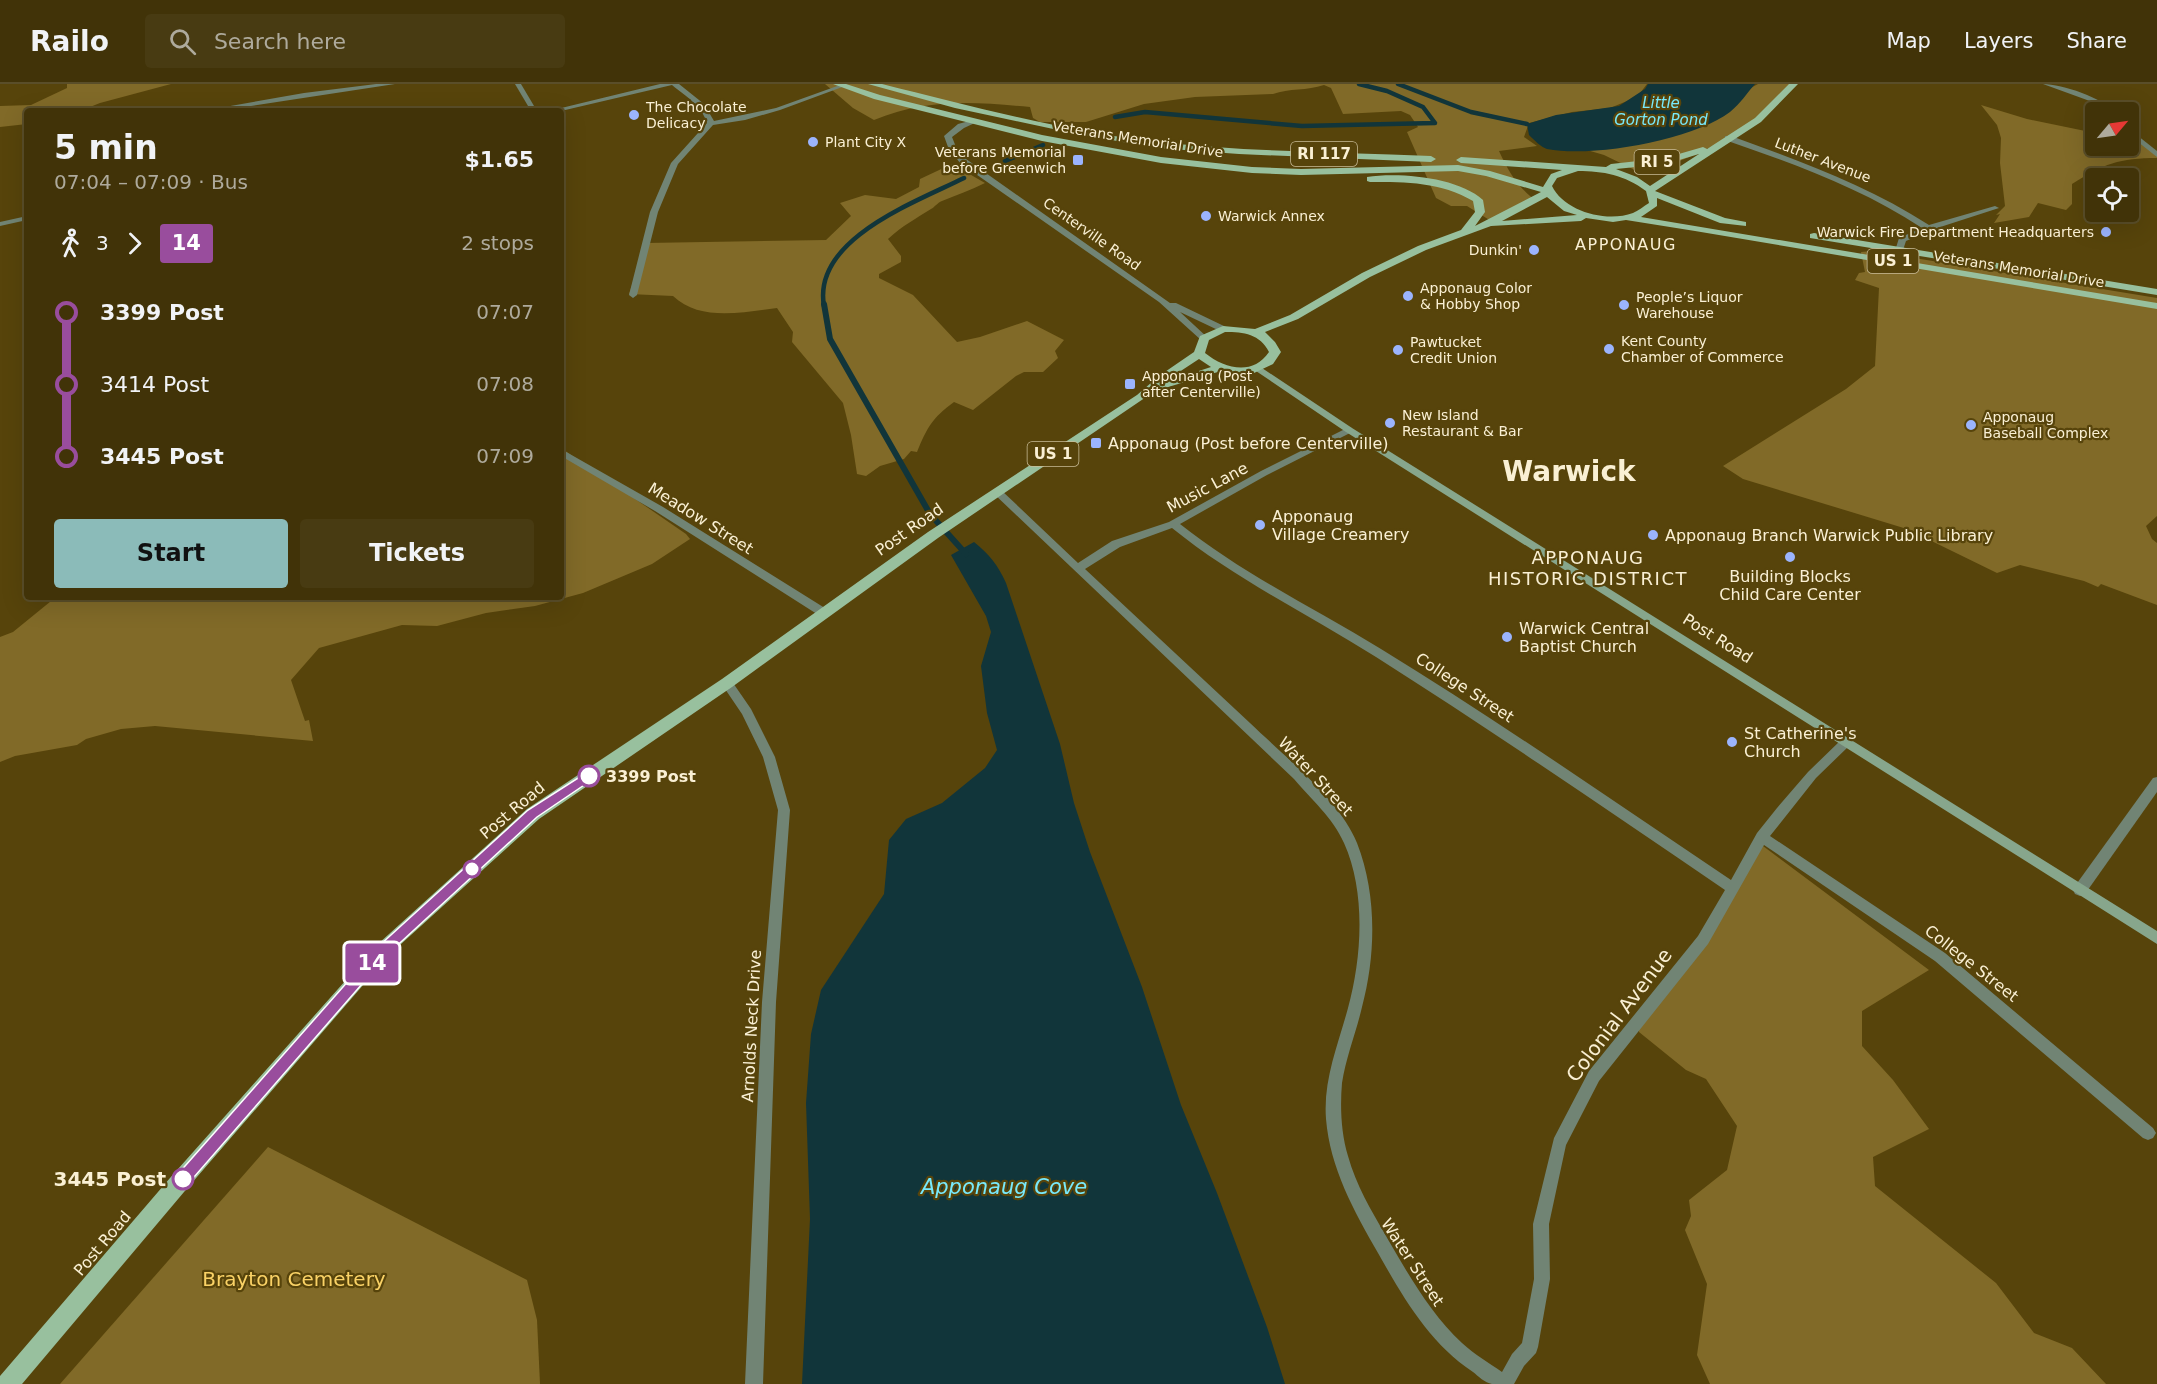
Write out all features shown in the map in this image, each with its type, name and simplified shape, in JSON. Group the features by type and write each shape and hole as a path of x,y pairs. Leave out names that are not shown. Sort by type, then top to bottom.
{"main road":[{"name":"Veterans Memorial Drive","path":"872,84 955,105 1157,145 1577,168"},
{"name":"RI 5","path":"1651,191 1711,148 1758,120 1794,84"},
{"name":"Veterans Memorial Drive","path":"840,85 877,97 1042,138 1161,159 1252,170 1301,172 1458,168 1487,173 1546,192"},
{"name":"RI 5","path":"1602,168 1666,161 1711,148"},
{"name":"US 1","path":"1486,225 1546,192 1546,183 1552,175 1577,168 1602,168 1630,176 1651,191"},
{"path":"1301,172 1344,178 1445,183 1462,189 1478,200 1480,212 1466,231"},
{"name":"Veterans Memorial Drive","path":"1651,191 1723,221 2157,292"},
{"path":"1629,218 1646,213 1654,204 1651,191"},
{"name":"RI 117","path":"1546,192 1556,203 1572,212 1593,218"},
{"name":"US 1","path":"1204,338 1223,329 1240,328 1256,332 1294,317 1366,275 1422,248 1486,225 1559,218 1629,218"},
{"name":"Veterans Memorial Drive","path":"1629,218 1730,232 1960,274 2157,306"},
{"name":"US 1","path":"1219,368 1244,372 1259,369 1271,362 1275,352 1271,342 1294,317"},
{"path":"1256,332 1271,342"},
{"path":"1204,338 1199,354 1219,368"},
{"name":"Post Road","path":"8,1384 177,1185 384,949 533,814 726,683 957,519 1150,391 1162,378 1199,354"},
{"name":"Post Road","path":"1150,391 1219,368"},
{"name":"Post Road","path":"1259,369 1348,430 2157,938"}],"street":[{"path":"224,108 393,84"},
{"path":"518,84 532,108"},
{"path":"564,108 669,84"},
{"path":"675,84 701,103 711,123"},
{"path":"2046,84 2097,102"},
{"path":"633,295 654,212 675,162 711,123 735,121 801,103 840,85"},
{"name":"Centerville Road","path":"975,121 961,126 948,136 952,147 963,161 1162,300 1204,338"},
{"name":"Luther Avenue","path":"1728,138 1852,183 1905,212 1928,228"},
{"path":"2139,139 2157,155"},
{"path":"1899,251 1902,240 1928,228 1995,208"},
{"path":"0,224 24,219"},
{"name":"Centerville Road","path":"1162,300 1223,329"},
{"name":"Music Lane","path":"1078,568 1116,544 1173,524 1264,473 1348,430"},
{"name":"Meadow Street","path":"564,454 659,509 824,613"},
{"name":"Water Street","path":"997,492 1298,776 1341,825 1359,871 1367,928 1359,995 1334,1090 1333,1115 1342,1167 1351,1192 1367,1221 1404,1284 1427,1316 1457,1350 1504,1383"},
{"name":"College Street","path":"1173,524 1220,559 1338,627 1496,728 1732,888"},
{"name":"Arnolds Neck Drive","path":"726,683 747,712 768,757 784,810 769,1002 754,1384"},
{"name":"Colonial Avenue","path":"1504,1383 1518,1360 1530,1347 1542,1279 1541,1224 1559,1143 1594,1076 1703,940 1762,837 1812,775 1846,742"},
{"path":"2080,890 2157,782"},
{"name":"College Street","path":"1762,837 1940,957 2148,1133"}],"green space":[{"path":"67,84 171,84 88,108 24,108 24,124 0,127 0,106 31,105 67,88"},
{"path":"825,84 1647,84 1637,97 1610,108 1572,112 1529,123 1524,137 1537,146 1499,151 1515,179 1537,202 1491,221 1467,206 1451,206 1436,198 1407,132 1418,127 1410,115 1401,111 1343,114 1331,88 1324,85 1273,94 1195,97 1144,104 1086,122 1040,122 1033,118 1030,107 970,103 914,108 874,120 853,108"},
{"path":"1758,84 1794,84 1773,109 1758,121 1717,144 1664,167 1639,172 1604,155 1580,148 1732,98"},
{"path":"1981,105 2027,119 2085,131 2085,156 2139,156 2139,139 2157,154 2157,158 2132,159 2101,168 2085,168 2085,176 2072,184 2072,204 2066,210 2038,203 2029,217 1994,223 2000,214 1996,215 2005,206 2000,163 2001,138 1997,125"},
{"path":"952,164 985,183 940,202 888,239 901,256 901,262 879,274 879,278 913,295 957,342 980,337 1027,321 1064,340 1055,351 1058,358 1043,372 1024,372 1016,376 973,410 954,402 931,424 917,452 911,451 904,459 880,466 866,476 857,474 843,403 792,342 793,332 777,308 736,313 709,312 684,304 673,296 629,294 646,243 826,240 851,216 840,203 865,195 896,199 919,187 920,179"},
{"name":"Apponaug Baseball Complex","path":"1872,251 2157,298 2157,516 2146,526 2152,539 2157,543 2157,605 2101,584 2098,587 2084,581 2020,565 1997,573 1907,529 1743,479 1723,466 1846,389 1875,366 1879,288 1855,280 1859,273 1865,272 1861,252"},
{"path":"564,450 690,539 652,564 583,593 564,598"},
{"path":"52,600 557,600 535,606 486,613 437,626 402,625 319,648 291,680 305,721 309,720 313,741 155,726 121,729 86,739 77,745 15,756 0,762 0,637 13,632"},
{"path":"1763,846 1929,970 1862,1011 1862,1046 1893,1080 1929,1129 1873,1157 1875,1186 1996,1283 2034,1333 2072,1348 2106,1384 1710,1384 1697,1355 1707,1284 1685,1230 1691,1216 1689,1200 1727,1170 1737,1126 1706,1079 1686,1070 1639,1032 1639,1023"},
{"name":"Brayton Cemetery","path":"268,1147 527,1280 537,1320 540,1384 60,1384"}],"water":[{"name":"Little Gorton Pond","path":"1648,84 1755,84 1734,109 1713,122 1692,131 1642,144 1615,149 1567,151 1547,149 1529,135 1527,124 1556,115 1619,106 1645,89"},
{"name":"Apponaug Cove","path":"974,542 993,560 1006,583 1060,744 1074,803 1090,852 1142,987 1181,1105 1267,1327 1285,1384 802,1384 810,1219 806,1103 811,1034 821,990 884,894 889,840 906,819 942,803 985,768 997,750 987,713 981,666 991,632 986,616 951,555"}],"waterway":[{"path":"1115,117 1145,112 1302,126 1435,123 1423,107 1387,91 1359,84"},
{"path":"1398,84 1471,112 1527,124"},
{"path":"1005,161 1043,145"},
{"path":"824,304 825,282 834,261 850,242 895,211 964,178"},
{"path":"824,304 830,339 930,514 966,554"}],"bus line":[{"name":"14","path":"183,1179 384,949 533,814 589,776"}],"place":[{"name":"The Chocolate Delicacy","path":"634,115"},
{"name":"Plant City X","path":"813,142"},
{"name":"Veterans Memorial before Greenwich","path":"1078,160"},
{"name":"Warwick Annex","path":"1206,216"},
{"name":"Warwick Fire Department Headquarters","path":"2106,232"},
{"name":"Dunkin'","path":"1534,250"},
{"name":"Apponaug Color & Hobby Shop","path":"1408,296"},
{"name":"People’s Liquor Warehouse","path":"1624,305"},
{"name":"Kent County Chamber of Commerce","path":"1609,349"},
{"name":"Pawtucket Credit Union","path":"1398,350"},
{"name":"Apponaug (Post after Centerville)","path":"1130,384"},
{"name":"New Island Restaurant & Bar","path":"1390,423"},
{"name":"Apponaug Baseball Complex","path":"1971,425"},
{"name":"Apponaug (Post before Centerville)","path":"1096,443"},
{"name":"Apponaug Village Creamery","path":"1260,525"},
{"name":"Apponaug Branch Warwick Public Library","path":"1653,535"},
{"name":"Building Blocks Child Care Center","path":"1790,557"},
{"name":"Warwick Central Baptist Church","path":"1507,637"},
{"name":"St Catherine's Church","path":"1732,742"},
{"name":"3399 Post","path":"589,776"},
{"name":"3445 Post","path":"183,1179"}],"district":[{"name":"APPONAUG","path":"1626,244"},
{"name":"Warwick","path":"1569,471"},
{"name":"APPONAUG HISTORIC DISTRICT","path":"1588,568"}]}
